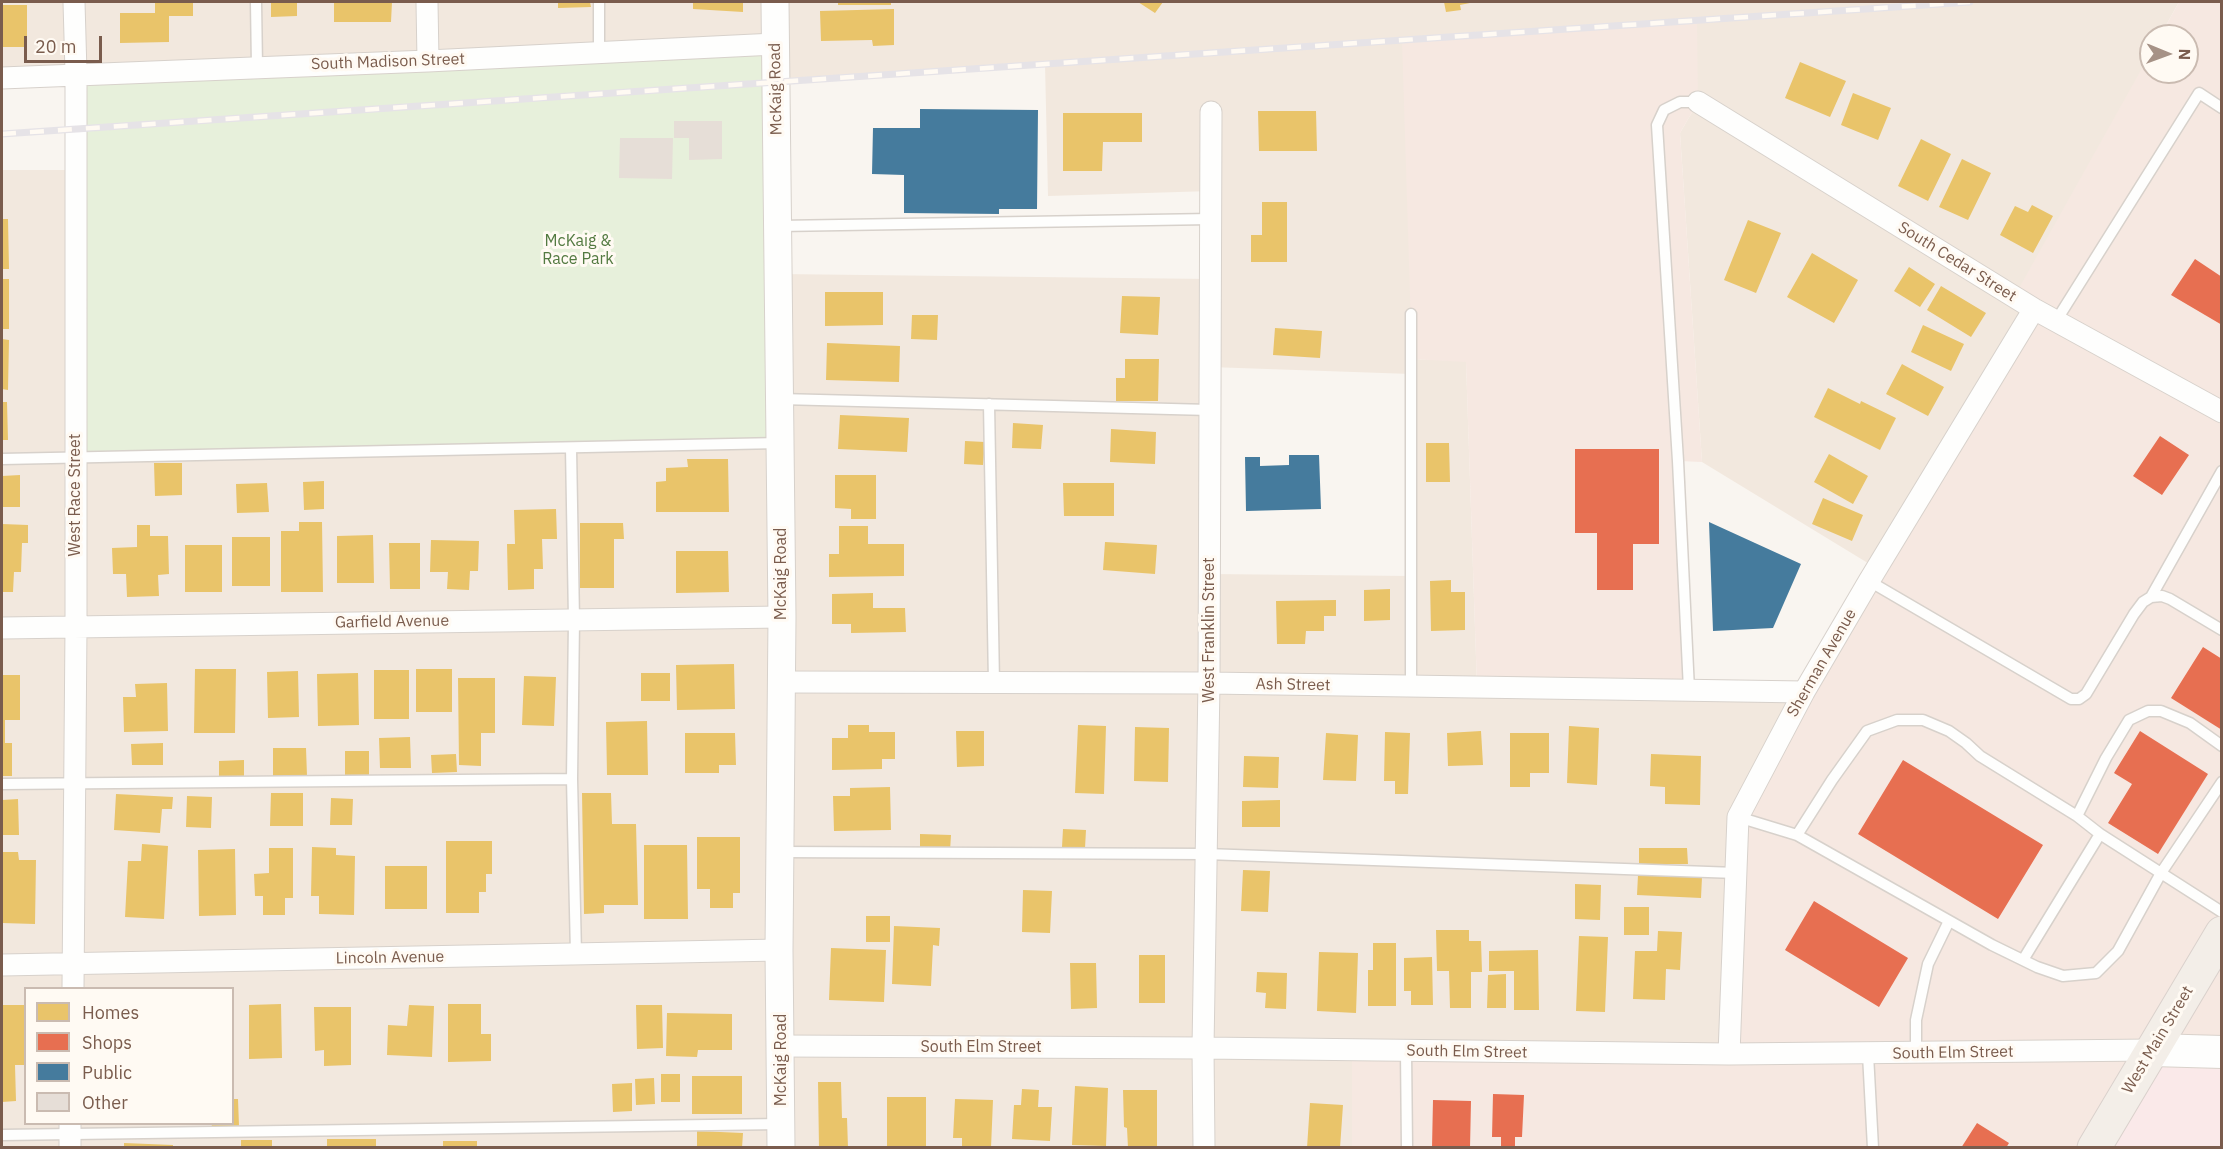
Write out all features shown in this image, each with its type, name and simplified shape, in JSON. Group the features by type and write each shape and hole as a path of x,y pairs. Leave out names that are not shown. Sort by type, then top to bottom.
{"main road":[{"name":"West Main Street","path":"2094,1148 2222,933"},
{"path":"2153,1050 2222,1052"}],"street":[{"name":"West Race Street","path":"73,987 76,627 74,2"},
{"path":"427,2 428,61"},
{"name":"McKaig Road","path":"775,2 782,617 779,950 781,1136"},
{"name":"South Madison Street","path":"2,78 775,44"},
{"name":"South Cedar Street","path":"1698,102 2034,309 2222,412"},
{"name":"West Franklin Street","path":"1204,1148 1203,1048 1209,683 1211,112"},
{"name":"Sherman Avenue","path":"1729,1054 1738,817 1804,692 2034,309"},
{"name":"Garfield Avenue","path":"2,628 782,617"},
{"name":"Ash Street","path":"781,682 1209,683 1804,692"},
{"name":"Lincoln Avenue","path":"2,965 779,950"},
{"name":"South Elm Street","path":"781,1046 1729,1054 2153,1050"}],"lane":[{"path":"256,2 257,67"},
{"path":"599,2 599,53"},
{"path":"2056,321 2199,93 2222,108"},
{"path":"1689,690 1678,461 1657,125 1664,110 1680,102 1698,102"},
{"path":"778,226 1211,219"},
{"path":"1411,687 1412,314"},
{"path":"780,399 1210,410"},
{"path":"989,404 994,683"},
{"path":"2,459 780,443"},
{"path":"571,448 574,620 572,779 576,954"},
{"path":"2151,597 2222,471"},
{"path":"1869,581 2071,699 2079,699 2086,694 2134,614 2143,602 2151,597 2162,596 2170,599 2222,630"},
{"path":"2077,816 2106,758 2129,720 2148,711 2162,711 2190,723 2222,746"},
{"path":"1797,835 1867,731 1897,720 1923,720 1949,731 1980,756 2077,816 2100,834 2222,912"},
{"path":"2,784 572,779"},
{"path":"1738,817 1797,835 1949,921 2023,960 2062,976 2096,973 2118,951 2161,873 2222,782"},
{"path":"2023,960 2100,834"},
{"path":"780,852 1206,854 1736,873"},
{"path":"1916,1053 1916,1020 1928,964 1949,921"},
{"path":"1406,1051 1407,1148"},
{"path":"1868,1054 1873,1148"},
{"path":"2,1135 781,1136"}],"shaded area":[{"path":"2,2 2179,2 2167,24 2139,24 2139,78 2034,309 1876,568 1702,462 1680,133 1698,102 1411,314 1412,359 1466,361 1477,687 1804,692 1729,1054 1352,1051 1352,1148 2,1147 2,170 76,170 779,274 1210,279 1211,191 1048,196 1045,64 776,82 2,78","holes":["1210,367 1411,374 1411,576 1210,574"]},
{"path":"2179,2 2221,2 2221,1052 2094,1147 1352,1148 1352,1050 1729,1054 1738,817 2034,309 2014,297 2139,73 2139,84 2199,84 2199,24 2167,24"},
{"path":"1697,21 1698,102 1680,133 1702,462 1679,461 1689,690 1477,687 1466,362 1412,359 1402,40"},
{"path":"2153,1050 2221,1052 2221,1147 2094,1148"}],"green space":[{"name":"McKaig & Race Park","path":"775,44 780,443 75,459 76,73"}],"building: Homes":[{"path":"155,2 193,2 193,16 169,16 169,42 120,43 120,13 155,13"},
{"path":"271,2 297,2 297,16 271,17"},
{"path":"334,2 392,2 391,22 334,22"},
{"path":"558,2 590,2 591,7 558,8"},
{"path":"693,2 743,2 743,12 693,9"},
{"path":"838,2 891,2 891,5 838,5"},
{"path":"1138,2 1163,2 1155,13"},
{"path":"1444,2 1470,3 1460,5 1461,10 1446,12"},
{"path":"2,5 27,5 27,47 2,47"},
{"path":"894,9 894,45 873,46 872,40 821,41 820,11"},
{"path":"1800,62 1846,81 1830,117 1785,98"},
{"path":"1853,93 1891,108 1878,140 1841,125"},
{"path":"1258,111 1316,111 1317,151 1259,151"},
{"path":"1063,113 1142,113 1142,142 1103,142 1102,171 1063,171"},
{"path":"1921,139 1951,154 1928,201 1898,186"},
{"path":"1962,159 1991,173 1968,220 1939,207"},
{"path":"1262,202 1287,202 1287,262 1251,262 1251,235 1262,235"},
{"path":"2032,205 2053,216 2033,253 2000,235 2015,206 2028,212"},
{"path":"2,219 8,219 9,269 2,269"},
{"path":"1748,220 1781,233 1756,293 1724,280"},
{"path":"1812,253 1858,280 1834,323 1787,297"},
{"path":"1909,267 1935,284 1920,307 1894,291"},
{"path":"2,279 9,279 9,329 2,329"},
{"path":"1941,286 1986,313 1971,337 1927,310"},
{"path":"825,292 883,292 883,325 825,326"},
{"path":"1122,296 1160,297 1158,335 1120,333"},
{"path":"912,315 938,315 937,340 911,339"},
{"path":"1923,325 1964,344 1951,371 1911,352"},
{"path":"1275,328 1322,331 1320,358 1273,355"},
{"path":"2,339 9,340 8,390 2,389"},
{"path":"827,343 900,346 899,382 826,380"},
{"path":"1125,359 1159,359 1158,401 1116,401 1116,378 1125,378"},
{"path":"1902,364 1944,387 1928,416 1886,394"},
{"path":"1828,388 1896,418 1880,450 1814,417"},
{"path":"2,402 7,402 8,440 2,440"},
{"path":"840,415 909,418 907,452 838,449"},
{"path":"1013,423 1043,425 1041,449 1012,448"},
{"path":"1111,429 1156,432 1155,464 1110,462"},
{"path":"965,441 985,442 983,465 964,464"},
{"path":"1426,443 1449,443 1450,482 1426,482"},
{"path":"1829,454 1868,476 1853,504 1814,482"},
{"path":"687,459 728,459 729,512 656,512 656,482 666,481 666,468 688,467"},
{"path":"154,463 182,463 182,495 155,496"},
{"path":"20,475 20,507 2,507 2,476"},
{"path":"835,475 876,475 876,519 851,519 851,509 835,508"},
{"path":"324,481 324,509 304,510 303,482"},
{"path":"267,483 269,512 237,513 236,484"},
{"path":"1063,483 1114,483 1114,516 1064,516"},
{"path":"1823,498 1863,515 1852,541 1812,524"},
{"path":"556,509 557,539 542,539 543,569 534,569 534,589 508,590 507,544 515,544 514,510"},
{"path":"299,522 322,522 323,592 281,592 281,531 299,531"},
{"path":"580,523 623,523 624,539 614,539 614,588 580,588"},
{"path":"2,524 28,525 28,543 22,543 21,572 14,572 13,592 2,592"},
{"path":"137,525 150,525 150,536 168,536 169,574 158,575 159,596 127,597 126,574 113,574 112,548 137,547"},
{"path":"839,526 868,526 868,544 904,544 904,576 829,577 829,554 839,554"},
{"path":"373,535 374,583 337,583 337,536"},
{"path":"232,537 270,537 270,586 232,586"},
{"path":"431,540 479,541 478,571 470,571 469,590 447,589 448,572 430,572"},
{"path":"1105,542 1157,545 1155,574 1103,570"},
{"path":"389,543 420,543 420,589 390,589"},
{"path":"185,545 222,545 222,592 185,592"},
{"path":"676,551 728,551 729,592 676,593"},
{"path":"1451,580 1451,592 1465,592 1465,630 1431,631 1430,581"},
{"path":"1390,589 1390,620 1364,621 1364,590"},
{"path":"873,593 873,608 905,608 906,632 851,633 851,624 832,624 832,594"},
{"path":"1336,600 1336,616 1324,616 1324,631 1306,631 1305,644 1277,644 1276,601"},
{"path":"734,664 735,709 677,710 676,665"},
{"path":"195,669 236,669 235,733 194,733"},
{"path":"416,669 452,669 452,712 416,712"},
{"path":"374,670 409,670 409,719 374,719"},
{"path":"298,671 299,717 268,718 267,672"},
{"path":"358,673 359,725 318,726 317,674"},
{"path":"641,673 670,673 670,701 641,701"},
{"path":"2,675 20,675 20,720 5,720 5,743 12,743 12,776 2,776"},
{"path":"524,676 556,677 554,726 522,725"},
{"path":"458,678 495,678 495,733 481,733 481,766 459,765"},
{"path":"167,683 168,731 124,732 123,697 136,697 135,684"},
{"path":"647,721 648,775 607,775 606,722"},
{"path":"848,725 869,725 869,732 895,732 895,759 882,759 882,769 832,770 832,738 848,738"},
{"path":"1078,725 1106,726 1104,794 1075,793"},
{"path":"1569,726 1599,728 1597,785 1567,783"},
{"path":"1135,727 1169,728 1168,782 1134,781"},
{"path":"956,731 984,731 984,766 957,767"},
{"path":"1481,731 1483,765 1448,766 1447,733"},
{"path":"1385,732 1410,733 1408,794 1395,794 1395,781 1384,781"},
{"path":"685,733 735,733 736,765 719,765 719,773 685,773"},
{"path":"1326,733 1358,735 1356,781 1323,780"},
{"path":"1510,733 1549,733 1549,773 1530,773 1530,787 1510,787"},
{"path":"410,737 411,768 380,768 379,738"},
{"path":"163,743 163,765 132,765 131,744"},
{"path":"273,748 306,748 307,776 273,776"},
{"path":"345,751 369,751 369,776 345,777"},
{"path":"456,754 457,772 432,773 431,755"},
{"path":"1651,754 1701,756 1700,805 1665,804 1665,787 1650,786"},
{"path":"1244,756 1279,757 1278,788 1243,787"},
{"path":"244,760 244,777 219,778 219,761"},
{"path":"890,787 891,830 834,831 833,796 850,796 850,788"},
{"path":"271,793 303,793 303,826 270,826"},
{"path":"582,793 611,793 612,824 636,824 638,905 604,905 604,913 584,914"},
{"path":"116,794 173,797 172,809 162,809 160,833 114,830"},
{"path":"187,796 212,797 211,828 186,827"},
{"path":"331,798 353,799 352,825 330,825"},
{"path":"18,799 19,835 2,835 2,800"},
{"path":"1280,800 1280,827 1242,827 1242,801"},
{"path":"1063,829 1086,830 1085,848 1062,847"},
{"path":"920,834 951,835 950,851 920,850"},
{"path":"697,837 740,837 740,893 733,893 733,908 710,908 710,889 697,889"},
{"path":"446,841 492,841 492,874 486,874 486,892 479,892 479,913 446,913"},
{"path":"142,844 168,846 164,919 125,917 128,861 141,861"},
{"path":"644,845 687,845 688,919 644,919"},
{"path":"312,847 336,848 336,855 355,856 354,915 319,914 319,896 311,896"},
{"path":"269,848 293,848 293,898 285,898 285,915 263,915 263,896 255,896 254,874 269,873"},
{"path":"1639,848 1687,848 1688,864 1639,864"},
{"path":"235,849 236,915 199,916 198,850"},
{"path":"2,852 18,852 19,860 36,860 35,924 2,923"},
{"path":"385,866 427,866 427,909 385,909"},
{"path":"1243,870 1270,871 1268,912 1241,911"},
{"path":"1638,875 1702,877 1701,898 1637,895"},
{"path":"1575,884 1601,885 1600,920 1575,919"},
{"path":"1023,890 1052,891 1050,933 1022,932"},
{"path":"1624,907 1649,907 1649,935 1624,935"},
{"path":"866,916 890,916 890,942 866,942"},
{"path":"894,926 940,928 939,946 933,945 931,986 892,984"},
{"path":"1436,930 1469,930 1469,941 1481,941 1482,972 1471,972 1471,1008 1450,1008 1449,971 1437,971"},
{"path":"1658,931 1682,932 1680,970 1666,969 1665,1000 1633,999 1635,951 1657,951"},
{"path":"1579,936 1608,937 1605,1012 1576,1011"},
{"path":"1373,943 1396,943 1396,1006 1368,1006 1368,970 1373,970"},
{"path":"831,948 886,950 884,1002 829,1000"},
{"path":"1538,950 1539,1010 1514,1010 1514,971 1489,971 1489,951"},
{"path":"1319,952 1358,953 1356,1013 1317,1011"},
{"path":"1139,955 1165,955 1165,1003 1139,1003"},
{"path":"1432,957 1433,1005 1411,1005 1411,991 1404,991 1404,958"},
{"path":"1070,963 1096,963 1097,1008 1071,1009"},
{"path":"1257,972 1287,973 1286,1009 1265,1008 1266,993 1256,992"},
{"path":"1506,974 1506,1008 1487,1008 1488,975"},
{"path":"281,1004 282,1058 249,1059 249,1005"},
{"path":"448,1004 481,1004 481,1034 491,1034 491,1061 448,1062"},
{"path":"2,1005 24,1005 24,1065 15,1065 16,1101 2,1102"},
{"path":"409,1005 434,1006 432,1057 387,1055 388,1025 407,1026"},
{"path":"636,1005 662,1005 663,1048 637,1049"},
{"path":"314,1007 351,1007 351,1065 324,1066 324,1050 315,1051"},
{"path":"667,1013 732,1014 732,1050 698,1050 697,1057 666,1056"},
{"path":"661,1074 680,1074 680,1102 661,1102"},
{"path":"692,1076 742,1076 742,1114 692,1114"},
{"path":"654,1078 655,1104 636,1105 635,1079"},
{"path":"818,1082 841,1082 842,1118 847,1118 848,1148 819,1148"},
{"path":"632,1083 632,1111 613,1112 612,1084"},
{"path":"1075,1086 1108,1088 1106,1146 1072,1145"},
{"path":"1022,1089 1039,1090 1038,1107 1052,1107 1050,1141 1012,1139 1014,1105 1021,1105"},
{"path":"1123,1090 1157,1090 1157,1148 1128,1148 1127,1128 1124,1127"},
{"path":"887,1097 926,1097 926,1148 887,1148"},
{"path":"234,1099 238,1099 239,1126 212,1126 234,1125"},
{"path":"955,1099 993,1100 991,1148 962,1148 962,1138 953,1138"},
{"path":"1310,1103 1343,1105 1340,1148 1307,1148"},
{"path":"697,1131 743,1133 742,1148 697,1148"},
{"path":"327,1139 376,1139 376,1148 327,1148"},
{"path":"241,1140 272,1140 272,1148 241,1148"},
{"path":"443,1141 477,1141 477,1148 443,1148"},
{"path":"124,1143 173,1145 173,1148 124,1148"}],"building: Shops":[{"path":"2195,259 2222,277 2222,325 2171,295"},
{"path":"2160,436 2189,455 2162,495 2133,476"},
{"path":"1575,449 1659,449 1659,544 1633,544 1633,590 1597,590 1597,533 1575,533"},
{"path":"2203,647 2222,659 2222,730 2171,698"},
{"path":"2140,731 2208,774 2158,854 2108,823 2132,784 2114,773"},
{"path":"1903,760 2043,845 1998,919 1858,834"},
{"path":"1814,901 1908,958 1879,1007 1785,950"},
{"path":"1493,1094 1524,1095 1522,1137 1515,1137 1515,1148 1501,1148 1501,1137 1492,1137"},
{"path":"1433,1100 1471,1101 1470,1148 1432,1148"},
{"path":"1977,1123 2009,1143 2006,1148 1961,1148"}],"building: Public":[{"path":"920,109 1038,110 1037,209 999,209 999,214 904,213 904,175 872,174 873,128 920,128"},
{"path":"1289,455 1319,455 1321,509 1246,511 1245,457 1260,457 1260,466 1289,465"},
{"path":"1709,522 1801,564 1773,628 1713,631"}],"building: Other":[{"path":"674,121 722,121 722,159 689,160 689,138 674,138"},
{"path":"620,138 673,138 672,179 619,178"}],"railway":[{"path":"2,134 1970,2"}]}
